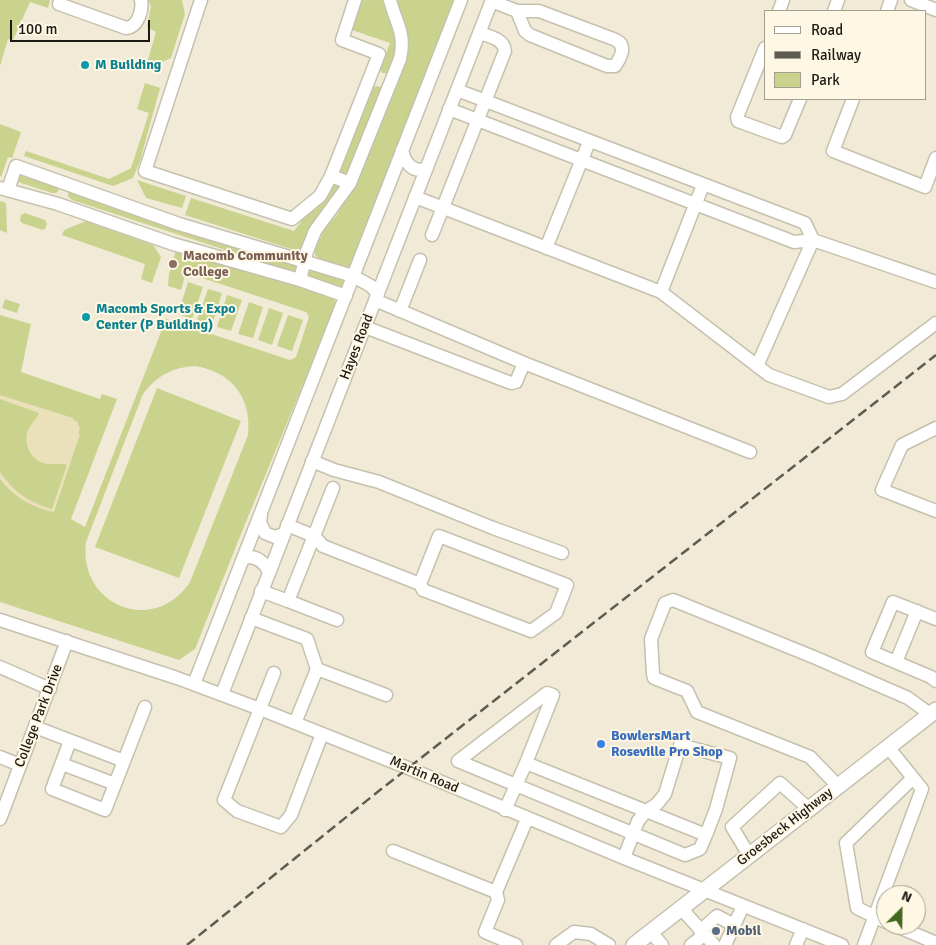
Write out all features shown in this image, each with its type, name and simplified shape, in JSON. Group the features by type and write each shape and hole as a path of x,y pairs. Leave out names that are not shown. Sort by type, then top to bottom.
{"main road":[{"name":"Groesbeck Highway","path":"634,945 933,712"}],"street":[{"path":"59,4 126,28 131,28 142,9 141,0"},
{"path":"201,0 146,171 292,219 320,196 331,176 379,54 342,40 355,0"},
{"path":"300,280 306,251 315,231 350,183 391,84 403,47 402,36 390,0"},
{"name":"Hayes Road","path":"194,684 461,0"},
{"path":"491,0 517,11 539,11 616,40 622,46 622,54 615,66 607,66 530,35 524,31 517,11"},
{"name":"Hayes Road","path":"222,694 491,0"},
{"path":"911,0 936,10"},
{"path":"432,236 505,48 496,39 479,32"},
{"path":"764,50 737,117 738,121 782,137 785,135 800,100"},
{"path":"370,77 391,84"},
{"path":"457,90 805,223 813,240 757,366"},
{"path":"853,100 833,151 925,187 936,158"},
{"path":"449,108 794,242 813,240 936,282"},
{"path":"546,248 589,142"},
{"path":"402,150 404,158 411,167 420,170 427,168"},
{"path":"346,296 300,280 173,244 58,204 4,189 16,166 179,224 353,276 368,284 377,297 400,311 750,452"},
{"path":"331,176 350,183"},
{"path":"58,204 66,183"},
{"path":"661,292 703,185"},
{"path":"415,197 661,292 769,375 828,397 842,394 936,323"},
{"path":"400,311 420,260"},
{"path":"364,327 511,383 516,382 524,362"},
{"path":"936,428 902,445 882,490 936,511"},
{"path":"312,461 334,470 379,482 493,528 562,553"},
{"path":"288,601 333,488"},
{"path":"262,510 260,522 266,533 275,537 285,530 314,536 322,546 420,584 423,590 531,631 556,613 567,585 439,536 420,584"},
{"path":"244,557 249,556 259,559 269,572"},
{"path":"261,591 337,620"},
{"path":"838,786 810,757 697,712 687,691 654,678 651,638 665,603 672,600 816,658 908,698 933,712"},
{"path":"934,677 872,652 893,602 936,619"},
{"path":"896,662 917,611"},
{"path":"251,618 307,639 317,669 295,723"},
{"name":"Martin Road","path":"0,620 222,694 803,929 834,944"},
{"name":"College Park Drive","path":"0,818 67,641"},
{"path":"0,667 50,688"},
{"path":"317,669 386,695"},
{"path":"274,673 224,800 237,811 281,828 291,815 322,734"},
{"path":"505,810 516,785 526,763 552,695 547,693 458,761 516,785 633,834 685,855 700,849 716,810 730,758 680,744 665,794 638,821 633,834 624,858"},
{"path":"70,741 52,789 105,810 145,707"},
{"path":"35,727 124,761"},
{"path":"864,945 922,789 888,747"},
{"path":"0,757 20,764"},
{"path":"526,763 706,835"},
{"path":"62,764 115,784"},
{"path":"874,917 857,908 846,843 913,778"},
{"path":"749,855 732,827 780,783 809,809"},
{"path":"516,945 486,932 498,900 496,892 527,818"},
{"path":"393,851 496,892"},
{"path":"724,945 743,906"},
{"path":"681,908 714,945"},
{"path":"691,945 717,916 734,925"},
{"path":"796,945 803,929"},
{"path":"556,945 574,932 591,934 609,945"},
{"path":"652,932 662,945"},
{"path":"917,935 936,943"}],"green space":[{"path":"0,0 50,0 48,8 30,2 13,40 8,39 0,66"},
{"path":"148,0 182,0 185,14 171,58 145,70 156,32 147,27 151,6"},
{"path":"362,0 382,0 390,20 395,52 388,73 382,73 380,69 390,43 352,30"},
{"path":"395,0 455,0 353,264 346,268 319,259 315,255 315,249 325,228 336,216 350,193 406,57"},
{"path":"145,83 160,88 140,161 133,178 113,186 24,156 26,151 109,179 131,168 149,113 137,109"},
{"path":"376,86 381,87 382,92 348,172 342,174 340,169 372,88"},
{"path":"0,124 21,132 12,158 8,157 1,177 0,176"},
{"path":"22,172 58,186 59,190 56,193 52,193 18,182 16,175"},
{"path":"137,180 186,196 182,208 146,198"},
{"path":"336,183 340,186 340,190 303,247 297,251 185,215 191,198 294,231 331,184"},
{"path":"74,190 295,263 297,268 293,272 72,200 68,196 68,192"},
{"path":"0,201 6,203 7,233 0,230"},
{"path":"25,213 45,220 47,224 45,229 22,223 20,220 21,215"},
{"path":"86,221 153,245 161,257 152,283 141,279 145,264 62,235 64,230"},
{"path":"177,247 331,296 334,298 336,305 195,649 179,660 0,602 0,315 31,324 21,372 100,399 102,394 117,399 71,519 85,527 166,319 290,360 296,357 309,317 306,312 190,274 185,276 181,290 168,286 169,274","holes":["195,366 208,369 229,381 243,398 247,409 248,435 190,582 175,598 157,608 139,610 121,606 106,597 94,583 87,564 86,542 143,394 159,377 179,368"]},
{"path":"313,269 346,280 343,288 310,278 308,274"},
{"path":"188,282 203,287 192,319 178,314"},
{"path":"208,289 222,293 212,325 197,320"},
{"path":"227,295 242,300 231,331 217,327"},
{"path":"5,299 20,304 17,313 2,308"},
{"path":"249,302 263,307 253,338 238,334"},
{"path":"269,308 283,313 272,345 258,340"},
{"path":"288,315 303,320 292,351 277,346"},
{"path":"157,388 241,421 179,578 95,547"}],"sand":[{"path":"0,395 73,418 73,420 77,421 80,429 78,433 80,434 54,512 38,508 24,501 0,479 0,472 10,485 29,500 52,509 67,465 46,464 34,458 26,440 29,428 39,413 0,399"}],"railway":[{"path":"187,945 380,790 936,355"}],"place":[{"name":"M Building","path":"85,65"},
{"name":"Macomb Community College","path":"173,264"},
{"name":"Macomb Sports & Expo Center (P Building)","path":"86,317"},
{"name":"BowlersMart Roseville Pro Shop","path":"601,744"},
{"name":"Mobil","path":"716,931"}]}
